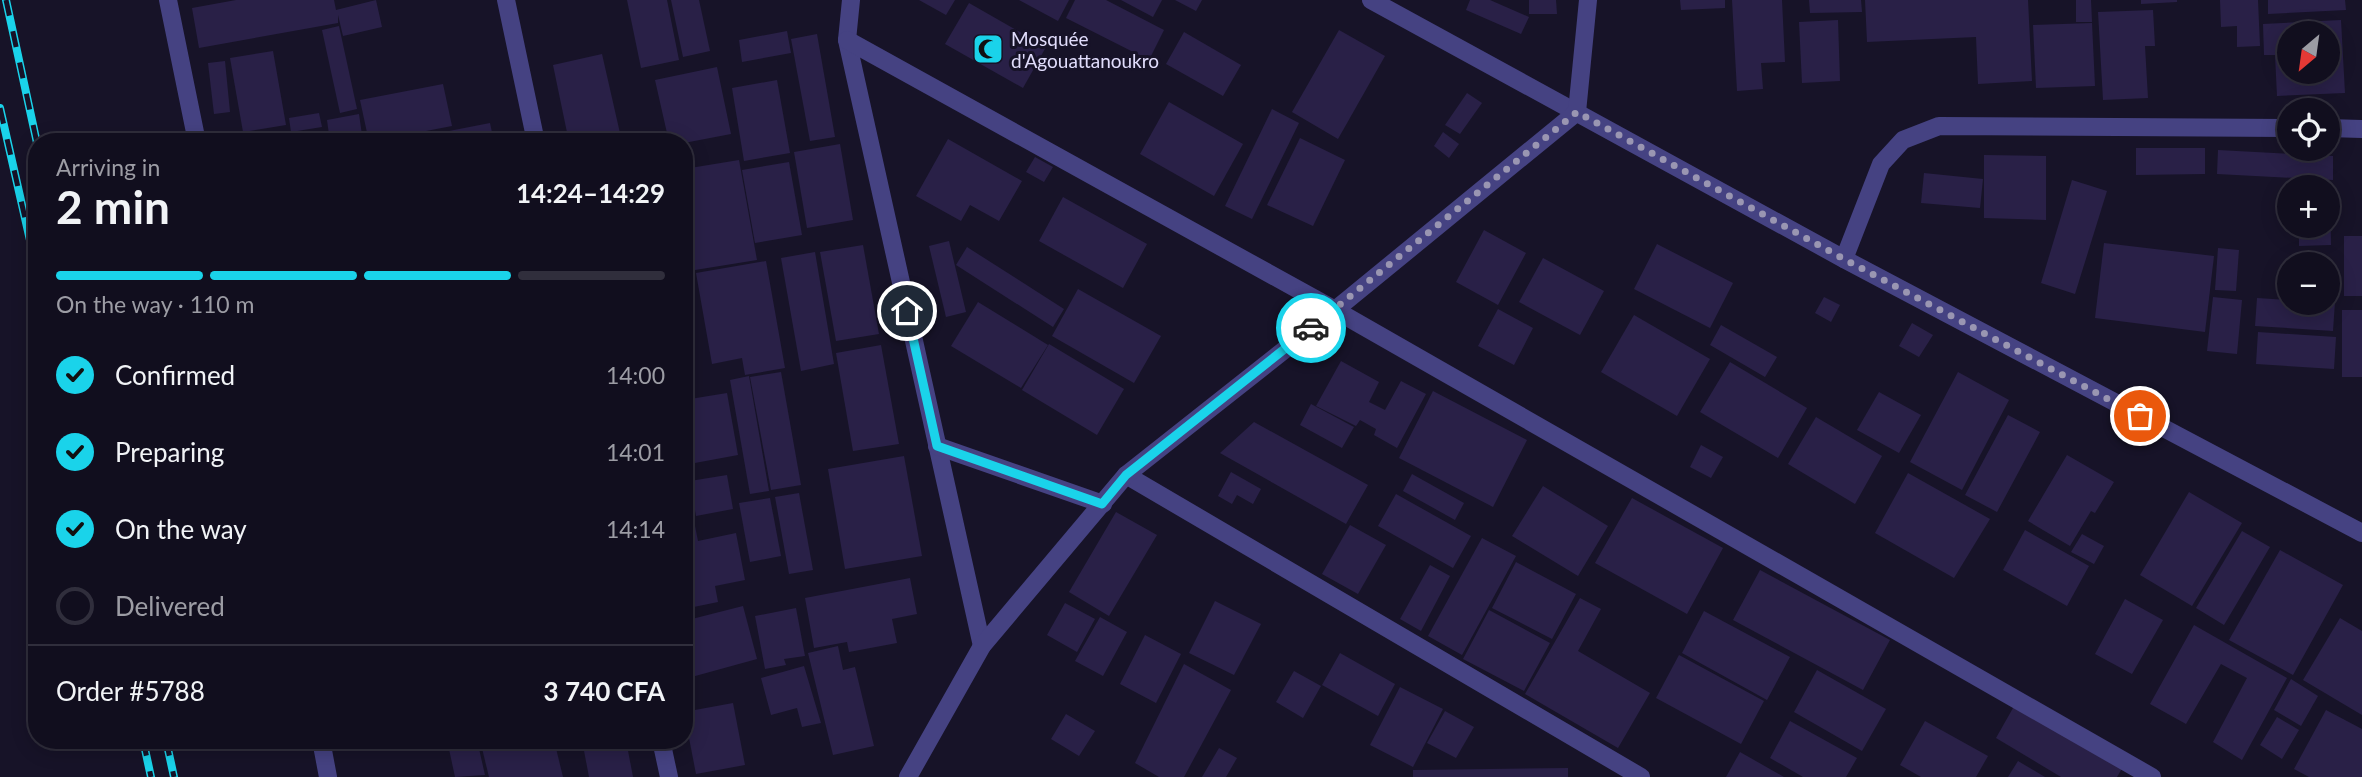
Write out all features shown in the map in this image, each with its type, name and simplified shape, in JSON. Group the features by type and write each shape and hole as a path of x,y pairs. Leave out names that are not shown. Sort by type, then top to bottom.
{"street":[{"path":"167,0 195,133"},
{"path":"506,0 534,133"},
{"path":"851,0 847,40 982,646"},
{"path":"1371,0 1844,259 2362,533"},
{"path":"908,777 982,646 1126,475 1335,310 1577,112 1588,0"},
{"path":"847,40 1335,310 2152,777"},
{"path":"1844,259 1881,164 1903,140 1939,126 2277,128"},
{"path":"2340,128 2362,129"},
{"path":"937,446 1102,504"},
{"path":"1126,475 1641,777"},
{"path":"323,749 328,777"},
{"path":"663,749 669,777"}],"building":[{"path":"236,0 334,0 336,10 376,0 382,27 343,36 338,15 338,23 199,48 192,8"},
{"path":"627,0 667,0 679,60 641,68"},
{"path":"671,0 699,0 710,51 683,57"},
{"path":"919,0 955,0 946,15"},
{"path":"1019,0 1069,0 1058,21"},
{"path":"1075,0 1106,0 1164,30 1149,60 1066,18"},
{"path":"1121,0 1162,0 1153,17"},
{"path":"1175,0 1202,0 1196,11"},
{"path":"1470,0 1490,0 1529,17 1521,34 1466,10"},
{"path":"1529,0 1556,0 1557,14 1529,14"},
{"path":"1680,0 1725,0 1725,8 1681,10"},
{"path":"1732,0 1782,0 1785,62 1761,63 1763,89 1737,91"},
{"path":"1809,0 1861,0 1862,12 1810,13"},
{"path":"1865,0 2028,0 2032,81 1978,84 1976,37 1867,42"},
{"path":"2076,0 2091,0 2092,22 2076,22"},
{"path":"2141,0 2177,0 2177,2 2141,4"},
{"path":"2220,0 2258,0 2260,46 2237,47 2237,26 2221,27"},
{"path":"2268,0 2345,0 2346,10 2268,14"},
{"path":"969,3 1046,47 1023,88 945,44"},
{"path":"2153,10 2155,46 2145,46 2148,98 2103,100 2098,12"},
{"path":"1838,20 1840,81 1802,83 1799,22"},
{"path":"2341,20 2345,93 2277,96 2275,55 2264,55 2263,24 2277,23 2277,84 2340,84 2340,21 2322,21"},
{"path":"2092,23 2095,86 2036,88 2033,25"},
{"path":"339,26 357,109 340,113 322,30"},
{"path":"1339,30 1385,56 1338,139 1292,112"},
{"path":"787,31 791,53 742,62 739,40"},
{"path":"1184,32 1241,65 1223,96 1166,64"},
{"path":"817,34 835,137 810,141 791,39"},
{"path":"273,51 286,125 243,132 230,58"},
{"path":"602,54 620,133 567,133 553,65"},
{"path":"225,61 230,112 214,114 208,63"},
{"path":"717,67 731,134 693,141 693,133 667,133 655,80"},
{"path":"777,80 790,153 744,161 732,88"},
{"path":"443,84 452,126 416,133 367,133 360,100"},
{"path":"1467,93 1482,103 1460,134 1445,125"},
{"path":"1169,102 1243,144 1214,196 1140,154"},
{"path":"1272,109 1299,123 1252,219 1225,206"},
{"path":"319,113 322,127 291,132 289,118"},
{"path":"359,114 362,133 329,133 327,120"},
{"path":"490,123 492,133 449,133"},
{"path":"1443,132 1459,144 1449,158 1434,146"},
{"path":"1300,138 1345,160 1313,226 1267,205"},
{"path":"948,139 1022,181 999,221 970,205 961,221 916,196"},
{"path":"840,144 853,220 807,228 794,152"},
{"path":"2136,148 2205,148 2205,174 2136,175"},
{"path":"2218,150 2277,153 2277,161 2333,161 2333,175 2277,175 2277,177 2217,174"},
{"path":"1984,155 2046,156 2046,220 1984,218"},
{"path":"1035,157 1053,167 1044,182 1026,172"},
{"path":"739,160 757,260 695,270 693,168"},
{"path":"789,162 802,235 755,243 742,170"},
{"path":"1924,173 1983,179 1980,208 1921,203"},
{"path":"2072,180 2107,191 2075,294 2041,283"},
{"path":"1063,197 1147,244 1123,288 1039,241"},
{"path":"1484,230 1526,253 1498,305 1456,282"},
{"path":"2344,236 2362,236 2362,296 2344,296"},
{"path":"2299,238 2331,238 2331,245 2299,246"},
{"path":"949,241 966,312 946,317 929,246"},
{"path":"2104,243 2214,256 2205,332 2095,318"},
{"path":"1657,244 1733,283 1710,328 1634,289"},
{"path":"863,245 879,334 836,341 820,252"},
{"path":"967,247 1064,309 1053,327 956,265"},
{"path":"2218,248 2239,250 2236,291 2215,290"},
{"path":"815,252 834,364 801,371 781,258"},
{"path":"1543,258 1604,291 1580,335 1519,302"},
{"path":"766,261 785,368 745,375 742,358 712,364 696,273"},
{"path":"1078,289 1161,336 1134,383 1052,336"},
{"path":"1824,297 1840,305 1831,322 1815,313"},
{"path":"2213,297 2242,300 2237,354 2207,351"},
{"path":"2257,298 2277,299 2277,315 2334,315 2333,331 2255,326"},
{"path":"978,302 1048,345 1021,388 951,346"},
{"path":"1498,309 1533,328 1514,365 1478,346"},
{"path":"2342,310 2362,310 2362,377 2342,377"},
{"path":"1634,315 1710,359 1677,416 1601,372"},
{"path":"1912,323 1933,335 1919,357 1899,346"},
{"path":"1721,325 1777,357 1765,377 1710,345"},
{"path":"2258,332 2336,337 2334,369 2256,364"},
{"path":"1049,344 1124,389 1097,435 1022,390"},
{"path":"881,345 899,444 853,451 836,353"},
{"path":"1341,361 1379,382 1369,402 1385,410 1401,381 1426,394 1397,448 1374,435 1376,429 1360,420 1356,426 1316,406"},
{"path":"1730,362 1807,408 1778,458 1700,412"},
{"path":"781,372 801,485 771,490 750,377"},
{"path":"1958,372 2009,400 1962,490 1910,462"},
{"path":"749,376 769,491 750,494 730,380"},
{"path":"1433,391 1527,440 1493,507 1399,458"},
{"path":"1879,392 1921,415 1899,453 1857,430"},
{"path":"727,393 738,455 693,463 693,399"},
{"path":"1311,404 1354,427 1342,448 1300,425"},
{"path":"2008,415 2040,432 1997,512 1965,495"},
{"path":"1816,417 1882,456 1855,504 1788,464"},
{"path":"1254,422 1368,485 1346,524 1220,453"},
{"path":"1701,445 1723,457 1711,478 1690,467"},
{"path":"2067,455 2114,482 2095,513 2091,511 2070,546 2028,521"},
{"path":"904,456 922,556 845,569 828,469"},
{"path":"1231,472 1261,489 1253,504 1237,495 1232,504 1218,496"},
{"path":"1908,473 1990,519 1954,578 1875,533"},
{"path":"1412,474 1464,503 1455,520 1403,491"},
{"path":"727,475 733,509 696,516 693,481"},
{"path":"1543,486 1608,526 1578,576 1512,536"},
{"path":"2189,492 2242,523 2192,606 2140,575"},
{"path":"799,493 813,570 789,574 775,497"},
{"path":"1396,494 1471,536 1453,568 1378,526"},
{"path":"770,498 781,556 750,562 739,503"},
{"path":"1632,498 1723,548 1687,614 1595,563"},
{"path":"1116,512 1157,535 1109,616 1069,592"},
{"path":"693,516 698,541 736,533 745,580 715,586 718,602 693,607"},
{"path":"1350,525 1386,545 1358,594 1322,574"},
{"path":"2025,530 2089,566 2067,606 2003,570"},
{"path":"2242,531 2270,547 2224,625 2196,608"},
{"path":"2082,534 2104,546 2094,564 2071,552"},
{"path":"1482,538 1516,556 1462,655 1428,636"},
{"path":"2280,550 2343,585 2293,675 2229,640"},
{"path":"1516,562 1576,594 1552,639 1492,608"},
{"path":"1430,565 1450,576 1421,631 1400,619"},
{"path":"1760,570 1890,640 1863,690 1733,620"},
{"path":"910,578 917,614 892,619 897,643 849,652 847,642 814,648 805,598"},
{"path":"1580,598 1601,609 1578,651 1650,693 1618,748 1525,694"},
{"path":"2125,599 2163,620 2132,674 2095,654"},
{"path":"1215,601 1261,624 1234,675 1189,653"},
{"path":"1065,603 1095,619 1077,652 1047,635"},
{"path":"743,606 757,659 693,677 693,619"},
{"path":"796,608 805,656 784,659 786,665 765,669 755,616"},
{"path":"1489,610 1550,643 1524,691 1463,659"},
{"path":"1704,611 1790,657 1767,700 1682,653"},
{"path":"1100,617 1127,632 1103,676 1075,661"},
{"path":"2340,618 2362,631 2362,715 2303,680"},
{"path":"2194,625 2287,678 2242,760 2213,742 2247,678 2221,664 2186,724 2150,704"},
{"path":"1145,635 1181,654 1156,703 1120,684"},
{"path":"838,646 843,670 855,667 874,746 833,755 808,653"},
{"path":"1340,653 1395,684 1378,716 1322,685"},
{"path":"1679,655 1764,701 1741,744 1656,698"},
{"path":"1184,664 1231,690 1184,777 1159,777 1135,763"},
{"path":"804,666 821,723 802,727 797,708 771,715 761,678"},
{"path":"1817,670 1886,709 1862,751 1794,712"},
{"path":"1294,671 1321,686 1303,718 1276,702"},
{"path":"2291,679 2318,696 2301,726 2274,710"},
{"path":"1400,687 1443,709 1413,767 1370,745"},
{"path":"2017,701 2124,765 2117,777 2061,777 1996,738"},
{"path":"733,703 745,765 696,774 691,749 693,710"},
{"path":"2326,710 2362,729 2362,777 2309,777 2294,769"},
{"path":"1445,711 1474,727 1456,758 1427,743"},
{"path":"1066,714 1095,731 1079,756 1051,739"},
{"path":"2277,717 2299,730 2282,759 2260,745"},
{"path":"1790,721 1857,758 1846,777 1803,777 1770,758"},
{"path":"1925,721 1988,756 1976,777 1921,777 1900,765"},
{"path":"1219,748 1237,758 1226,777 1202,777"},
{"path":"449,749 479,749 485,775 455,777"},
{"path":"482,749 556,749 563,777 489,777"},
{"path":"584,749 628,749 633,777 589,777"},
{"path":"1740,752 1784,777 1726,777"},
{"path":"2018,761 2045,777 2008,777"},
{"path":"1568,768 1568,777 1413,777 1413,770"}],"railway":[{"path":"6,0 35,133"},
{"path":"0,108 28,231"},
{"path":"145,749 151,777"},
{"path":"168,749 174,777"}],"way so far":[{"path":"1311,328 1577,112 1844,259 2140,416"}],"place":[{"name":"Mosquée d'Agouattanoukro","path":"988,49"}],"route":[{"path":"907,311 937,446 1102,504 1126,475 1311,328"}]}
